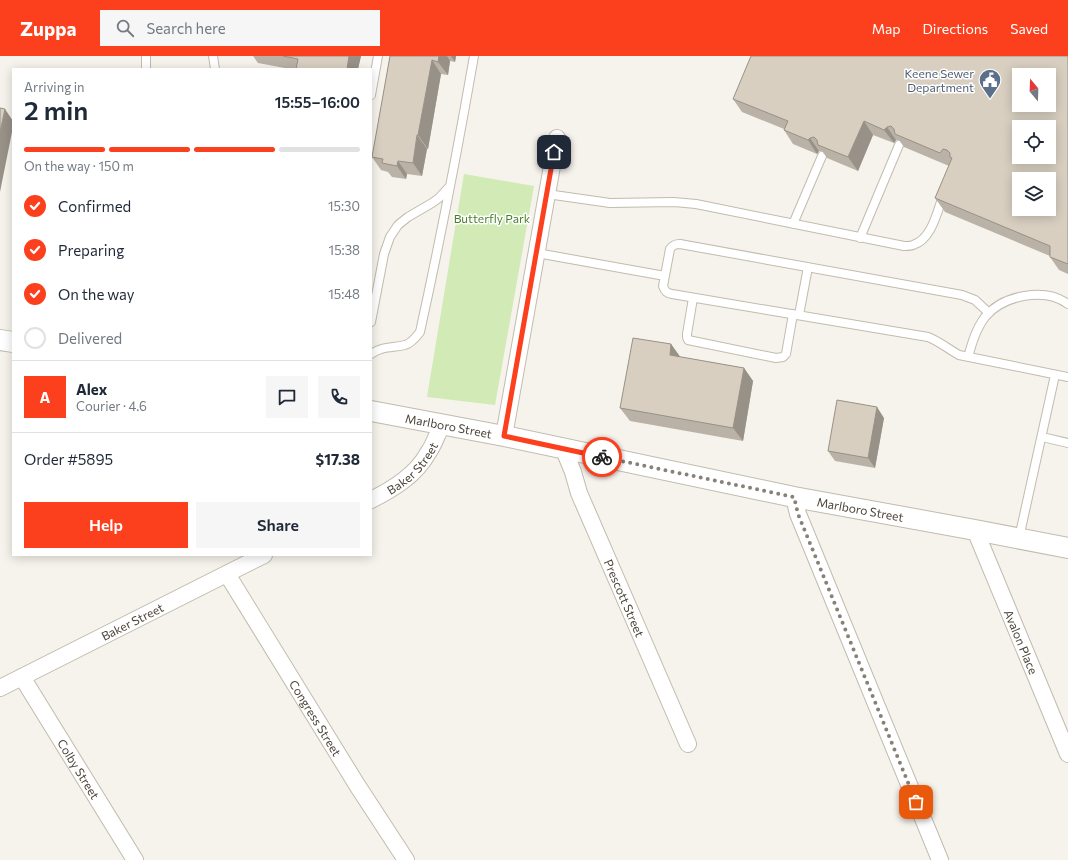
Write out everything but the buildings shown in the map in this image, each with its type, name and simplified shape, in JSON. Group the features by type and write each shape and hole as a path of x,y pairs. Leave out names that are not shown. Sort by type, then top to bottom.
{"street":[{"path":"504,436 557,138"},
{"path":"0,340 12,342"},
{"name":"Marlboro Street","path":"372,411 504,436 564,450 794,497 1068,548"},
{"name":"Baker Street","path":"372,500 385,493 411,475 428,454 442,425"},
{"name":"Prescott Street","path":"564,450 573,472 579,493 688,744"},
{"path":"794,497 798,514 940,860"},
{"name":"Avalon Place","path":"975,530 1068,754"},
{"name":"Baker Street","path":"0,688 262,556"},
{"name":"Congress Street","path":"227,574 357,785 406,860"},
{"name":"Colby Street","path":"22,677 135,860"}],"lane":[{"path":"146,56 146,68"},
{"path":"213,56 215,68"},
{"path":"372,89 378,56"},
{"path":"372,354 384,348 406,344 414,340 420,332 456,162 474,56"},
{"path":"860,238 898,145"},
{"path":"793,224 822,156"},
{"path":"372,317 384,254 390,237 398,225 408,217 432,204 450,187"},
{"path":"547,194 610,203 674,202 696,204 904,246 913,245 920,242 927,235 945,190"},
{"path":"989,313 975,300 962,295 676,244 670,249 663,286 667,293 928,337 960,355 1068,377"},
{"path":"536,253 665,276"},
{"path":"693,298 687,337 688,340 776,358 783,357 786,354 808,267"},
{"path":"968,357 980,324 989,313 1003,303 1033,295 1043,295 1052,296 1065,301 1068,304"},
{"path":"1019,538 1055,375"},
{"path":"1042,437 1068,443"}],"green space":[{"name":"Butterfly Park","path":"464,174 534,186 495,405 427,397"}],"way so far":[{"path":"602,457 794,497 798,514 916,802"}],"place":[{"name":"Keene Sewer Department","path":"990,100"}],"route":[{"path":"554,152 504,436 602,457"}]}
